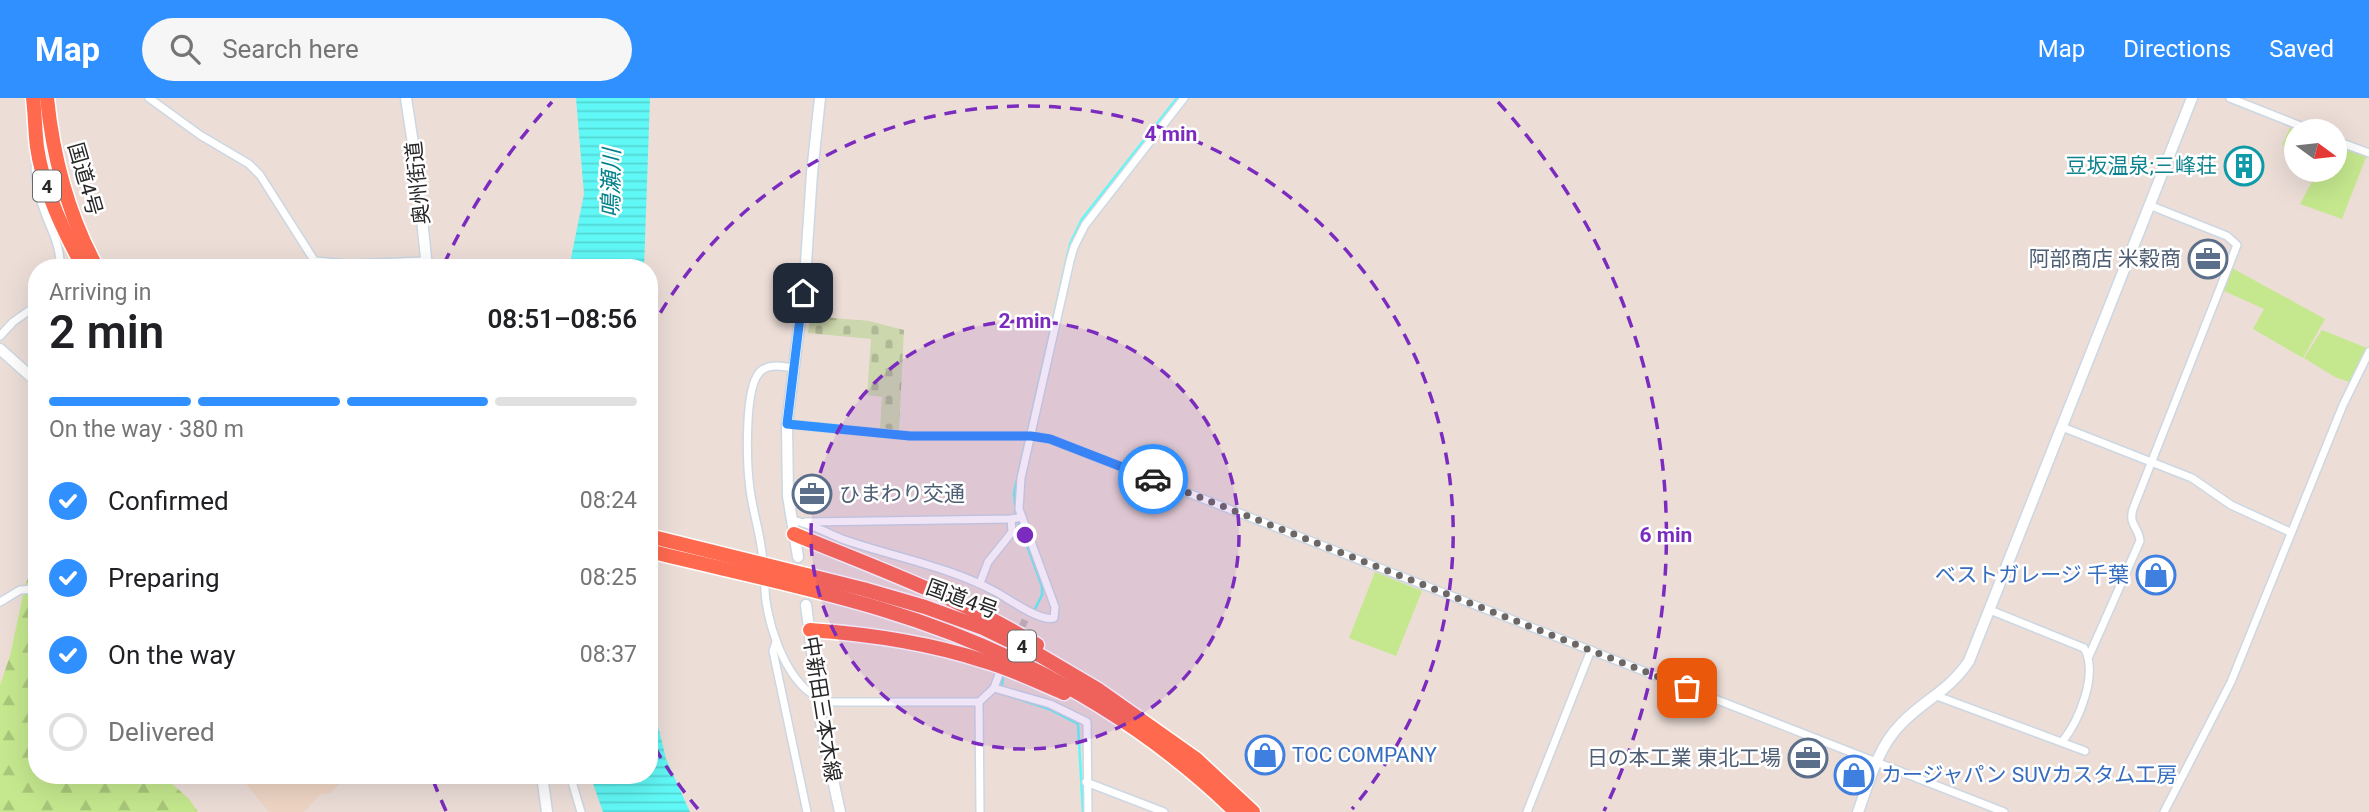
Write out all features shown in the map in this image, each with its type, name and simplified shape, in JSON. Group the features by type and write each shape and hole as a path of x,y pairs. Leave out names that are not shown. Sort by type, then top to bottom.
{"highway":[{"name":"国道4号","path":"33,98 37,148 43,174 57,214 80,259"},
{"name":"国道4号","path":"47,98 52,139 72,218 92,259"},
{"path":"792,527 1002,624 1100,683 1150,725"},
{"name":"国道4号","path":"658,538 925,607 983,628 1041,656 1097,688 1196,759 1253,812"},
{"name":"国道4号","path":"658,553 881,609 969,640 1034,668 1104,709 1176,760 1236,812"},
{"path":"810,629 905,643 986,661 1104,709"}],"street":[{"path":"149,98 255,170 276,197 313,259"},
{"name":"奥州街道","path":"406,98 426,259"},
{"path":"798,557 788,496 787,424 805,278 820,98"},
{"path":"980,583 988,562 1012,531 1016,518 1027,437 1070,261 1080,233 1184,98"},
{"path":"1858,812 1877,762 1899,726 1951,685 1969,661 2192,98"},
{"path":"2230,98 2284,119"},
{"path":"2347,145 2369,153"},
{"path":"37,148 35,169 38,188 59,247 60,259"},
{"path":"2089,656 2140,541 2131,517 2150,462 2237,245 2227,236 2149,205"},
{"path":"0,336 13,322 28,312"},
{"path":"24,315 28,314"},
{"path":"0,349 28,374"},
{"path":"2164,812 2231,682 2343,405 2369,352"},
{"path":"757,562 760,538 750,490 750,391 757,374 764,368 793,368"},
{"path":"787,424 910,436 1050,439 2004,812"},
{"path":"2062,427 2192,478 2231,505 2290,532"},
{"path":"792,527 814,520 1016,518"},
{"path":"805,522 841,538 980,583 1030,612 1049,619 1054,618 1056,613 1048,586 1016,518"},
{"path":"760,579 776,642 807,692 818,699 979,702 994,688 999,674"},
{"path":"0,602 20,590 28,590"},
{"name":"中新田三本木線","path":"806,605 818,699 839,812"},
{"path":"1990,610 2084,648 2089,656 2091,668 2087,690 2071,730 2062,742"},
{"path":"1025,620 1030,612"},
{"path":"776,642 773,651 807,812"},
{"path":"1527,812 1591,650"},
{"path":"994,688 1050,704 1087,722 1088,812"},
{"path":"1937,696 2085,751"},
{"path":"979,702 980,812"},
{"path":"1086,782 1164,812"},
{"path":"543,784 547,812"},
{"path":"573,784 581,812"}],"shaded area":[{"path":"246,784 340,784 330,793 321,794 304,812 269,812"}],"green space":[{"path":"2347,150 2366,157 2342,219 2300,204 2312,182 2347,182"},
{"path":"2232,268 2325,319 2303,358 2253,329 2264,309 2222,290"},
{"path":"822,317 869,321 904,330 899,430 880,430 882,397 867,395 871,339 808,333 810,319"},
{"path":"2322,330 2367,348 2352,383 2335,377 2304,358"},
{"path":"1375,572 1422,591 1396,656 1349,638"},
{"path":"28,578 28,784 172,784 189,799 198,812 0,812 0,685 10,656"}],"water":[{"name":"鳴瀬川","path":"576,98 650,98 644,259 571,259 584,194"},
{"path":"658,726 666,759 690,812 603,812 593,784 658,784"}],"waterway":[{"path":"1016,515 1014,493 1070,244 1082,219 1177,98"},
{"path":"1018,521 1042,586 1042,595 1035,609"},
{"path":"1002,686 1003,676"},
{"path":"1003,694 1049,709 1078,724 1083,812"}],"tunnel":[{"path":"1018,636 1025,620"}],"way so far":[{"path":"1153,479 1687,688"}],"place":[{"name":"豆坂温泉;三峰荘","path":"2244,166"},
{"name":"阿部商店 米穀商","path":"2208,259"},
{"name":"ひまわり交通","path":"812,494"},
{"name":"ベストガレージ 千葉","path":"2156,575"},
{"name":"TOC COMPANY","path":"1265,755"},
{"name":"日の本工業 東北工場","path":"1808,758"},
{"name":"カージャパン SUVカスタム工房","path":"1854,775"}],"route":[{"path":"803,293 787,424 910,436 1031,436 1050,439 1153,479"}]}
